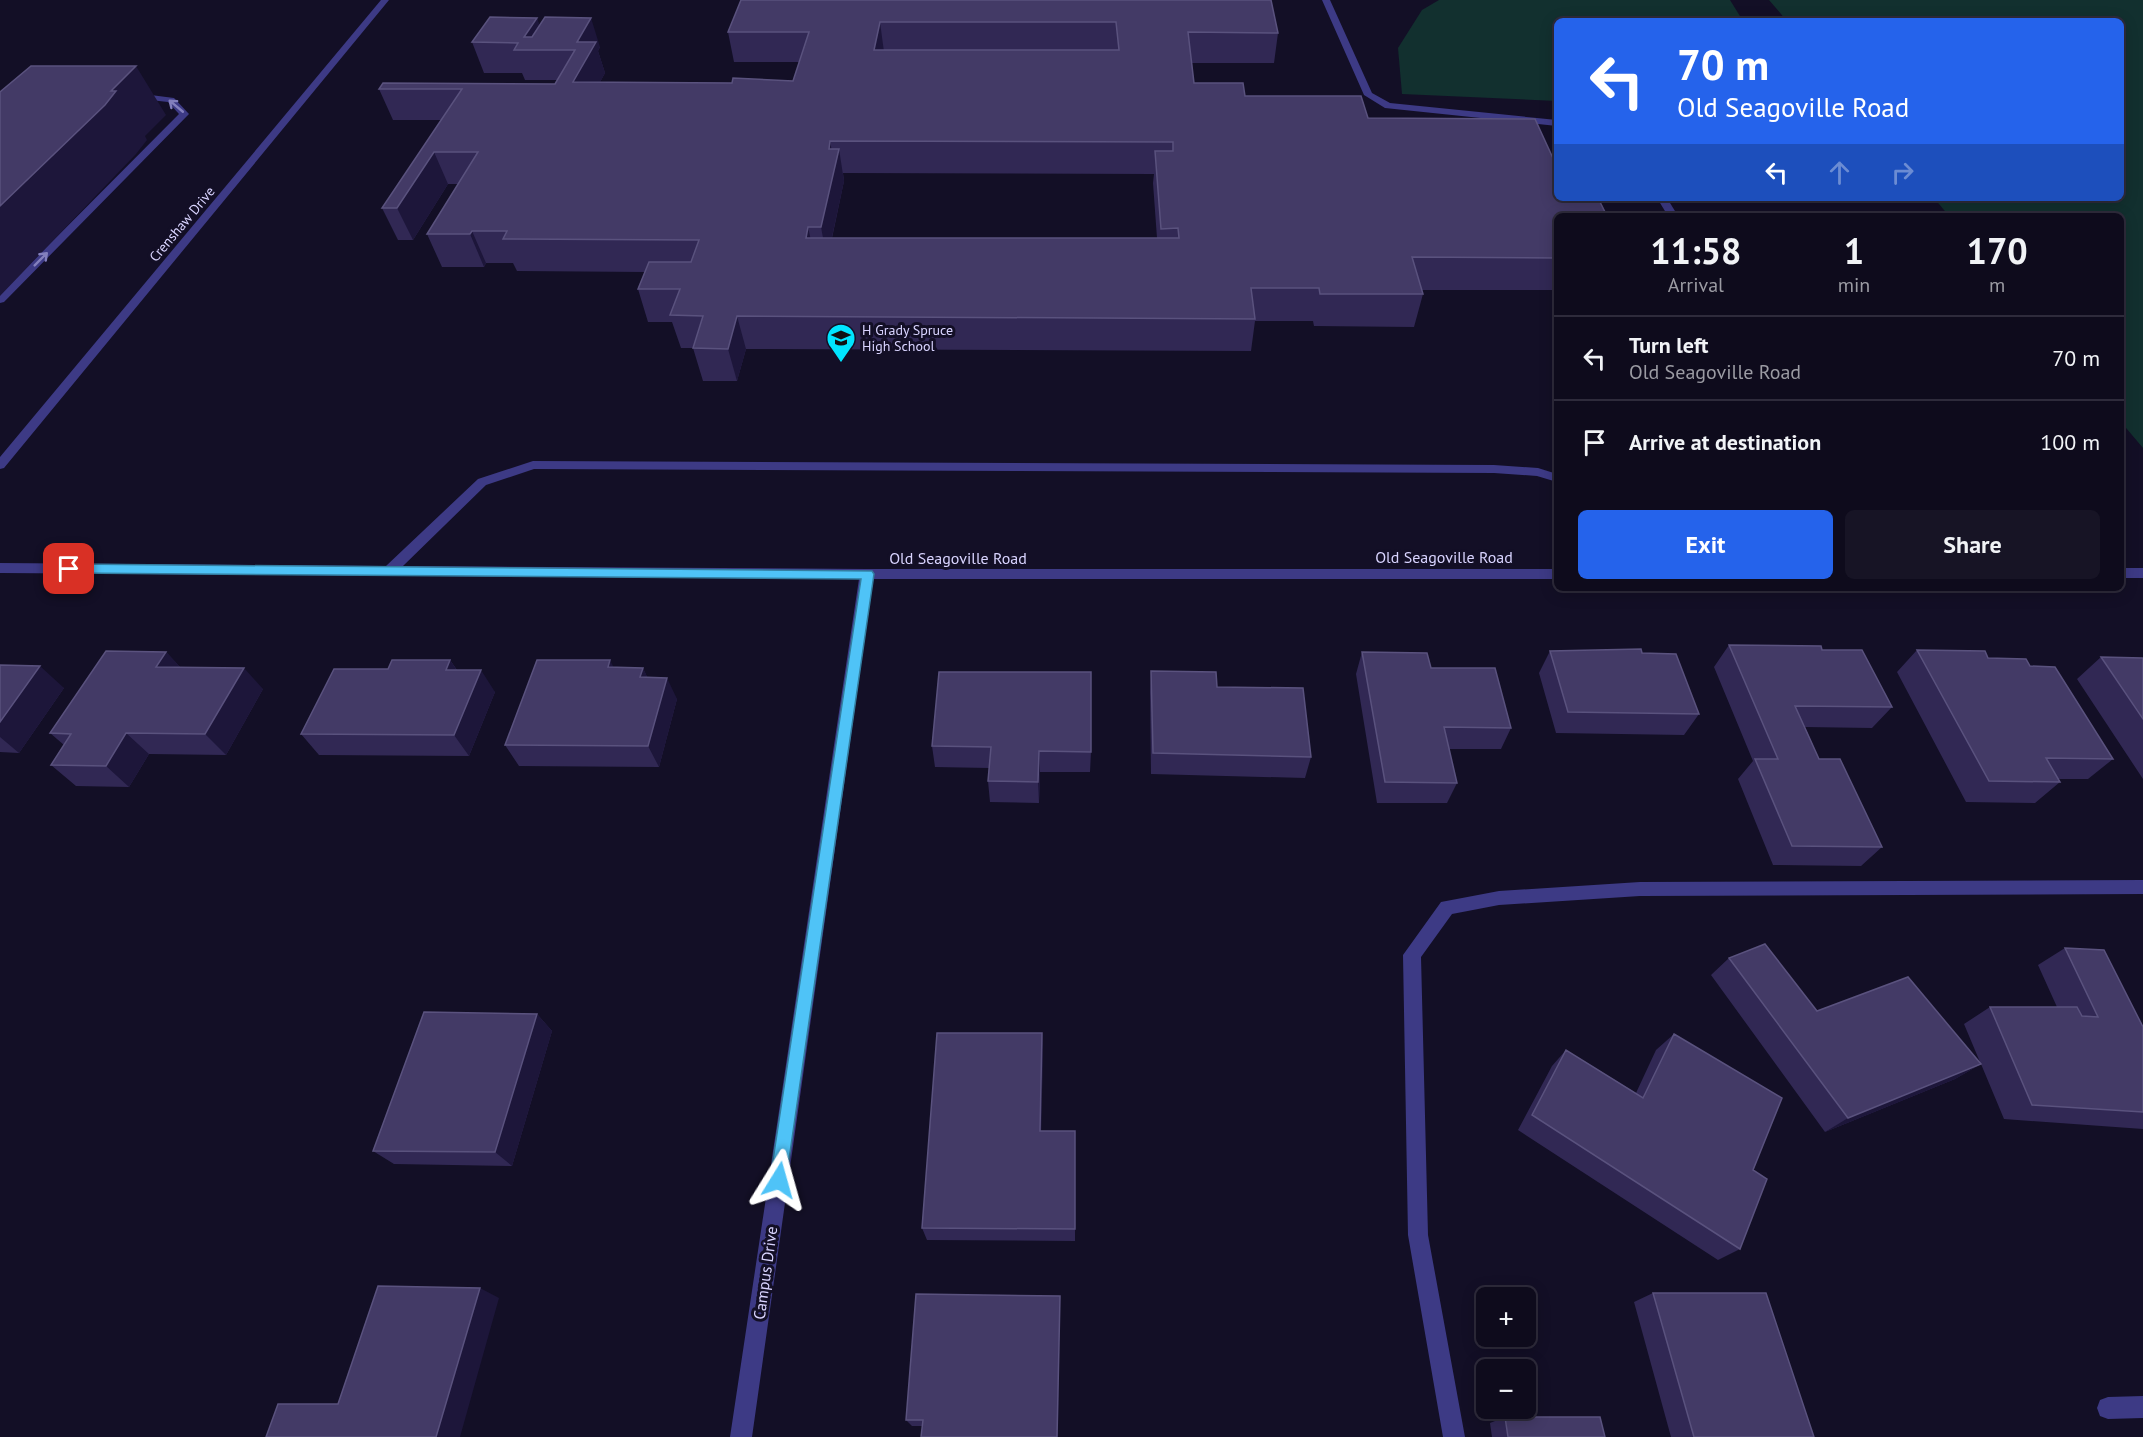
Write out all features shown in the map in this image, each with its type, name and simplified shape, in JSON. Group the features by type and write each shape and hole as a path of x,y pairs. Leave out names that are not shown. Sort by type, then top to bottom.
{"street":[{"name":"Crenshaw Drive","path":"0,465 385,0"},
{"path":"1326,0 1368,95 1388,106 1554,123"},
{"path":"0,300 184,114 171,100 121,95"},
{"path":"389,571 482,482 533,465 1494,469 1538,472 1554,477"},
{"name":"Old Seagoville Road","path":"0,568 867,574 1554,574"},
{"path":"2124,573 2143,573"},
{"name":"Campus Drive","path":"741,1437 867,574"},
{"path":"1454,1437 1418,1235 1412,955 1447,907 1499,898 1640,889 2143,887"},
{"path":"2108,1407 2143,1407"}],"green space":[{"path":"1439,0 1730,0 1741,18 1554,18 1554,101 1402,94 1398,48 1422,10"},
{"path":"1769,0 2143,0 2143,448 2124,426 2124,213 1946,213 1936,201 2124,201 2124,18 1784,18"}],"building":[{"path":"741,0 1271,0 1278,33 1188,32 1194,83 1243,83 1245,96 1361,96 1368,118 1535,119 1554,160 1554,201 1600,201 1606,213 1554,213 1554,258 1412,257 1423,294 1320,294 1319,288 1251,288 1255,319 737,316 728,349 693,348 703,316 670,315 680,289 638,289 649,262 691,262 699,240 503,239 507,231 427,234 478,152 434,152 397,208 382,208 462,89 379,89 383,83 555,84 575,50 514,50 518,43 472,42 490,17 537,18 524,37 532,37 545,17 591,18 577,42 596,42 573,82 732,83 733,78 793,81 809,32 728,32","holes":["880,22 1116,22 1119,50 874,50","830,141 1173,142 1173,151 1155,151 1161,229 1178,228 1179,238 806,238 808,227 821,227 839,149 829,149"]},
{"path":"31,66 136,66 111,91 116,91 105,105 0,206 0,92"},
{"path":"1729,645 1821,646 1822,650 1862,650 1892,707 1795,706 1819,759 1840,759 1882,847 1792,846 1755,759 1778,759"},
{"path":"1641,649 1642,653 1676,654 1699,714 1568,712 1550,651"},
{"path":"1917,650 1985,651 1988,658 2026,659 2030,666 2055,667 2113,759 2046,758 2060,782 1989,781"},
{"path":"106,651 166,652 156,667 244,668 205,734 126,733 106,766 51,765 71,734 50,733"},
{"path":"1362,652 1427,653 1431,668 1495,668 1511,728 1444,727 1457,783 1385,782"},
{"path":"2101,657 2143,658 2143,719"},
{"path":"392,660 450,660 446,670 481,670 454,735 301,734 334,669 388,669"},
{"path":"537,660 610,660 608,667 643,668 640,677 667,678 648,746 505,745"},
{"path":"0,665 40,666 0,722"},
{"path":"1151,671 1216,672 1217,687 1303,688 1311,757 1153,753"},
{"path":"939,672 1091,672 1091,752 1039,751 1038,782 988,781 991,747 932,746"},
{"path":"1765,944 1817,1011 1908,977 1981,1064 1848,1118 1729,958"},
{"path":"2065,948 2104,950 2143,1027 2143,1112 2032,1105 1990,1007 2077,1007 2082,1016 2098,1017"},
{"path":"424,1012 537,1014 495,1152 373,1151"},
{"path":"937,1033 1042,1033 1040,1131 1075,1131 1075,1229 922,1228"},
{"path":"1674,1034 1782,1098 1753,1170 1767,1179 1740,1249 1532,1115 1566,1050 1643,1098"},
{"path":"378,1286 480,1288 436,1437 266,1437 278,1404 338,1404"},
{"path":"1653,1293 1766,1293 1814,1437 1694,1437"},
{"path":"916,1294 1060,1296 1057,1437 921,1437 923,1420 906,1420"},
{"path":"1600,1417 1605,1437 1508,1437 1505,1419"}],"place":[{"name":"H Grady Spruce High School","path":"841,364"}],"route":[{"path":"69,569 867,574 779,1180"}]}
